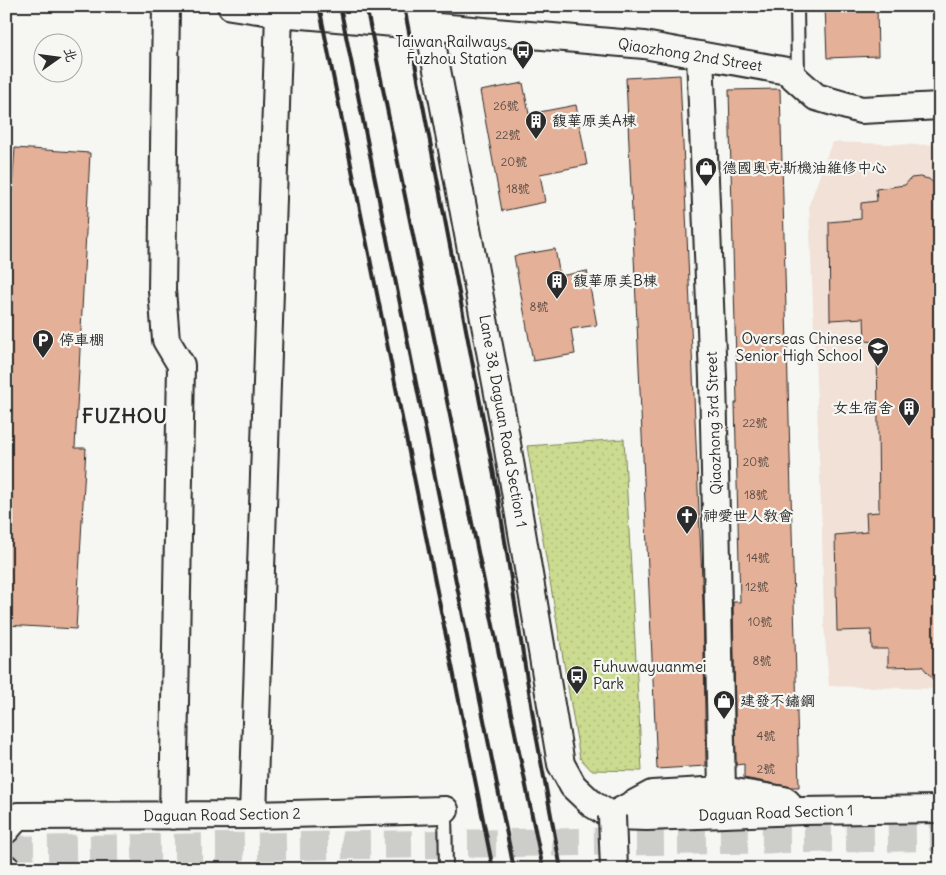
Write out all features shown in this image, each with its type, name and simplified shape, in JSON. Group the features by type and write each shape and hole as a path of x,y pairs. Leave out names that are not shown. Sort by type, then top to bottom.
{"street":[{"path":"166,6 162,290 166,340 181,365 173,816"},
{"name":"Qiaozhong 2nd Street","path":"231,6 279,14 427,17 523,34 644,45 787,71 816,97 861,110 940,106"},
{"path":"253,815 279,14"},
{"name":"Lane 38, Daguan Road Section 1","path":"427,17 504,420 561,764 574,786 592,804 612,816"},
{"name":"Qiaozhong 3rd Street","path":"700,55 713,378 722,790"},
{"path":"614,869 612,816 652,794 722,790 784,800 802,812"},
{"name":"Daguan Road Section 1","path":"612,816 647,817 940,809"},
{"name":"Daguan Road Section 2","path":"6,830 18,816 253,815 445,810"}],"lane":[{"path":"797,6 798,81"},
{"path":"445,810 446,869"}],"shaded area":[{"name":"Overseas Chinese Senior High School","path":"832,142 940,144 940,780 938,689 829,686 824,625 809,205"}],"green space":[{"path":"624,439 642,771 591,770 580,758 527,446"}],"building":[{"path":"825,6 877,6 878,56 827,58"},
{"path":"680,75 703,603 706,766 657,769 626,78"},
{"name":"馥華原美A棟","path":"523,83 529,114 576,105 587,165 540,174 545,202 502,211 480,91"},
{"path":"780,89 799,787 744,778 744,764 736,765 733,602 740,602 729,90"},
{"name":"停車棚","path":"15,148 90,153 75,448 86,448 76,629 6,625 6,270"},
{"name":"Overseas Chinese Senior High School","path":"911,178 929,179 940,189 940,688 922,666 888,667 888,649 872,649 871,630 837,631 835,535 867,532 866,513 879,512 877,342 865,341 864,318 830,320 829,222 861,219 861,203 877,201 876,189 905,185"},
{"name":"馥華原美B棟","path":"555,249 560,276 587,271 597,325 571,329 575,354 533,361 514,256"}],"tunnel":[{"path":"6,850 940,837"}],"railway":[{"path":"319,6 493,869"},
{"path":"340,6 514,869"},
{"path":"366,6 543,869"},
{"path":"404,6 497,491 535,729 561,869"}],"place":[{"name":"Taiwan Railways Fuzhou Station","path":"523,70"},
{"name":"馥華原美A棟","path":"536,140"},
{"name":"德國奧克斯機油維修中心","path":"706,187"},
{"name":"馥華原美B棟","path":"557,300"},
{"name":"停車棚","path":"43,359"},
{"name":"Overseas Chinese Senior High School","path":"878,367"},
{"name":"女生宿舍","path":"909,427"},
{"name":"神愛世人教會","path":"687,535"},
{"name":"Fuhuwayuanmei Park","path":"577,695"},
{"name":"建發不鏽鋼","path":"724,720"}],"district":[{"name":"FUZHOU","path":"125,416"}]}
